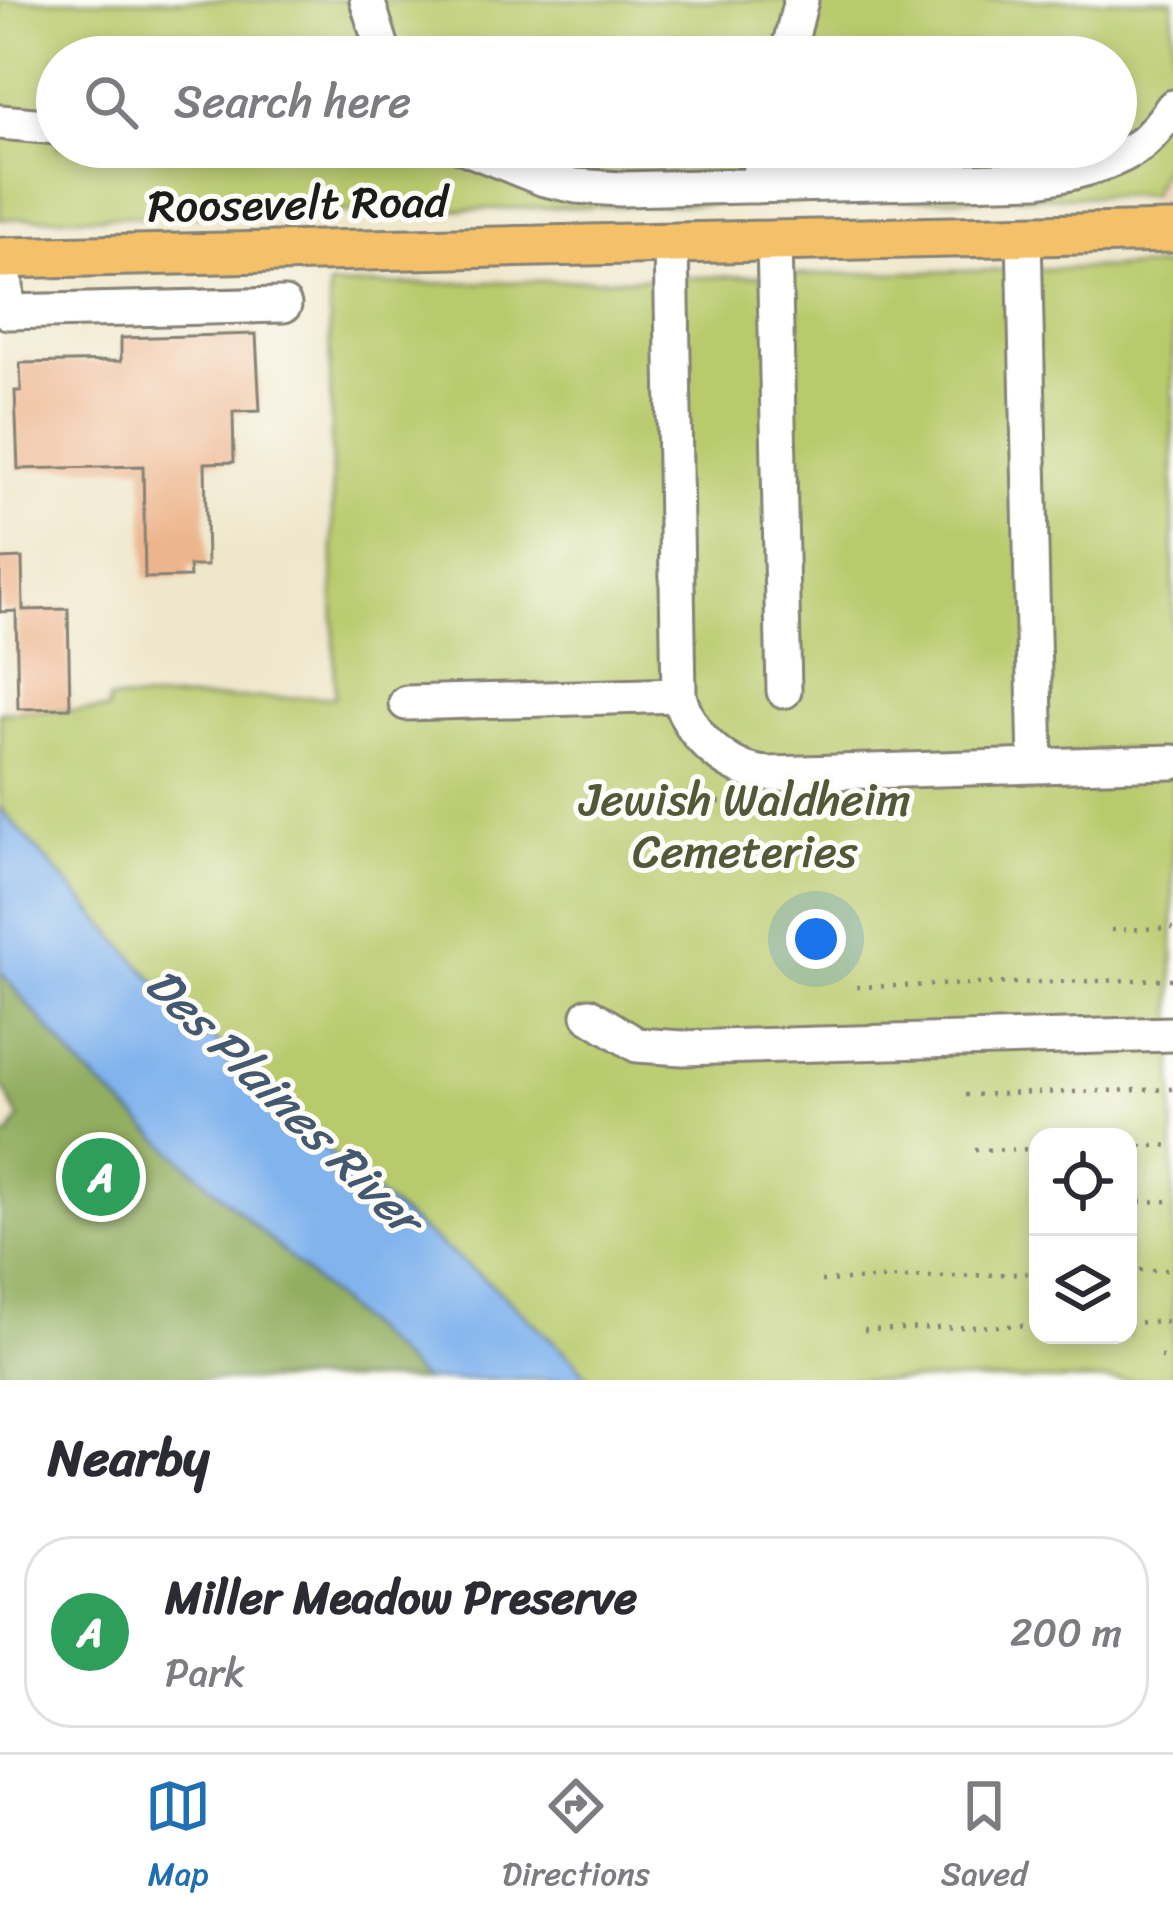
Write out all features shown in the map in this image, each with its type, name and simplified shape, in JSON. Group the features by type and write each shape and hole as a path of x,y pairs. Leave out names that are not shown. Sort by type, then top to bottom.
{"main road":[{"name":"Roosevelt Road","path":"2,258 1173,232"}],"lane":[{"path":"367,0 378,36"},
{"path":"793,36 801,0"},
{"path":"1137,146 1173,106"},
{"path":"0,122 36,125"},
{"path":"516,168 576,186 620,188 1038,179 1087,168"},
{"path":"756,186 760,168"},
{"path":"1024,235 1036,766"},
{"path":"774,241 784,692"},
{"path":"671,243 679,695 686,714 709,745 752,774 1173,762"},
{"path":"2,258 8,312 284,305"},
{"path":"406,704 679,695"},
{"path":"589,1015 637,1045 683,1048 1173,1034"}],"path":[{"path":"1111,930 1173,928"},
{"path":"856,987 1173,979"},
{"path":"964,1095 1173,1089"},
{"path":"1137,1147 1173,1145"},
{"path":"975,1150 1029,1149"},
{"path":"1137,1202 1173,1201"},
{"path":"1137,1270 1173,1270"},
{"path":"821,1281 1029,1273"},
{"path":"1137,1323 1173,1321"},
{"path":"865,1330 1029,1325"},
{"path":"1160,1357 1173,1357"}],"shaded area":[{"path":"1173,144 1173,204 1151,204 1151,195"}],"green space":[{"path":"0,0 1173,0 1173,144 1151,195 0,219"},
{"name":"Jewish Waldheim Cemeteries","path":"1173,266 1173,1380 590,1380 493,1286 358,1180 152,978 0,808 0,712 108,710 109,700 335,697 329,286"},
{"path":"0,971 81,1067 423,1380 0,1380 0,1135 9,1136 19,1118 0,1082"}],"water":[{"path":"0,808 152,978 358,1180 493,1286 590,1380 423,1380 81,1067 0,971"}],"building":[{"path":"256,334 260,411 233,412 234,462 205,463 207,566 189,566 190,577 145,578 143,466 18,469 15,391 21,391 20,363 121,361 121,338"},
{"path":"22,558 23,610 68,609 70,708 18,709 16,611 0,612 0,559"}],"place":[{"name":"Miller Meadow Preserve","path":"101,1177"}],"water label":[{"name":"Des Plaines River","path":"284,1100"}]}
